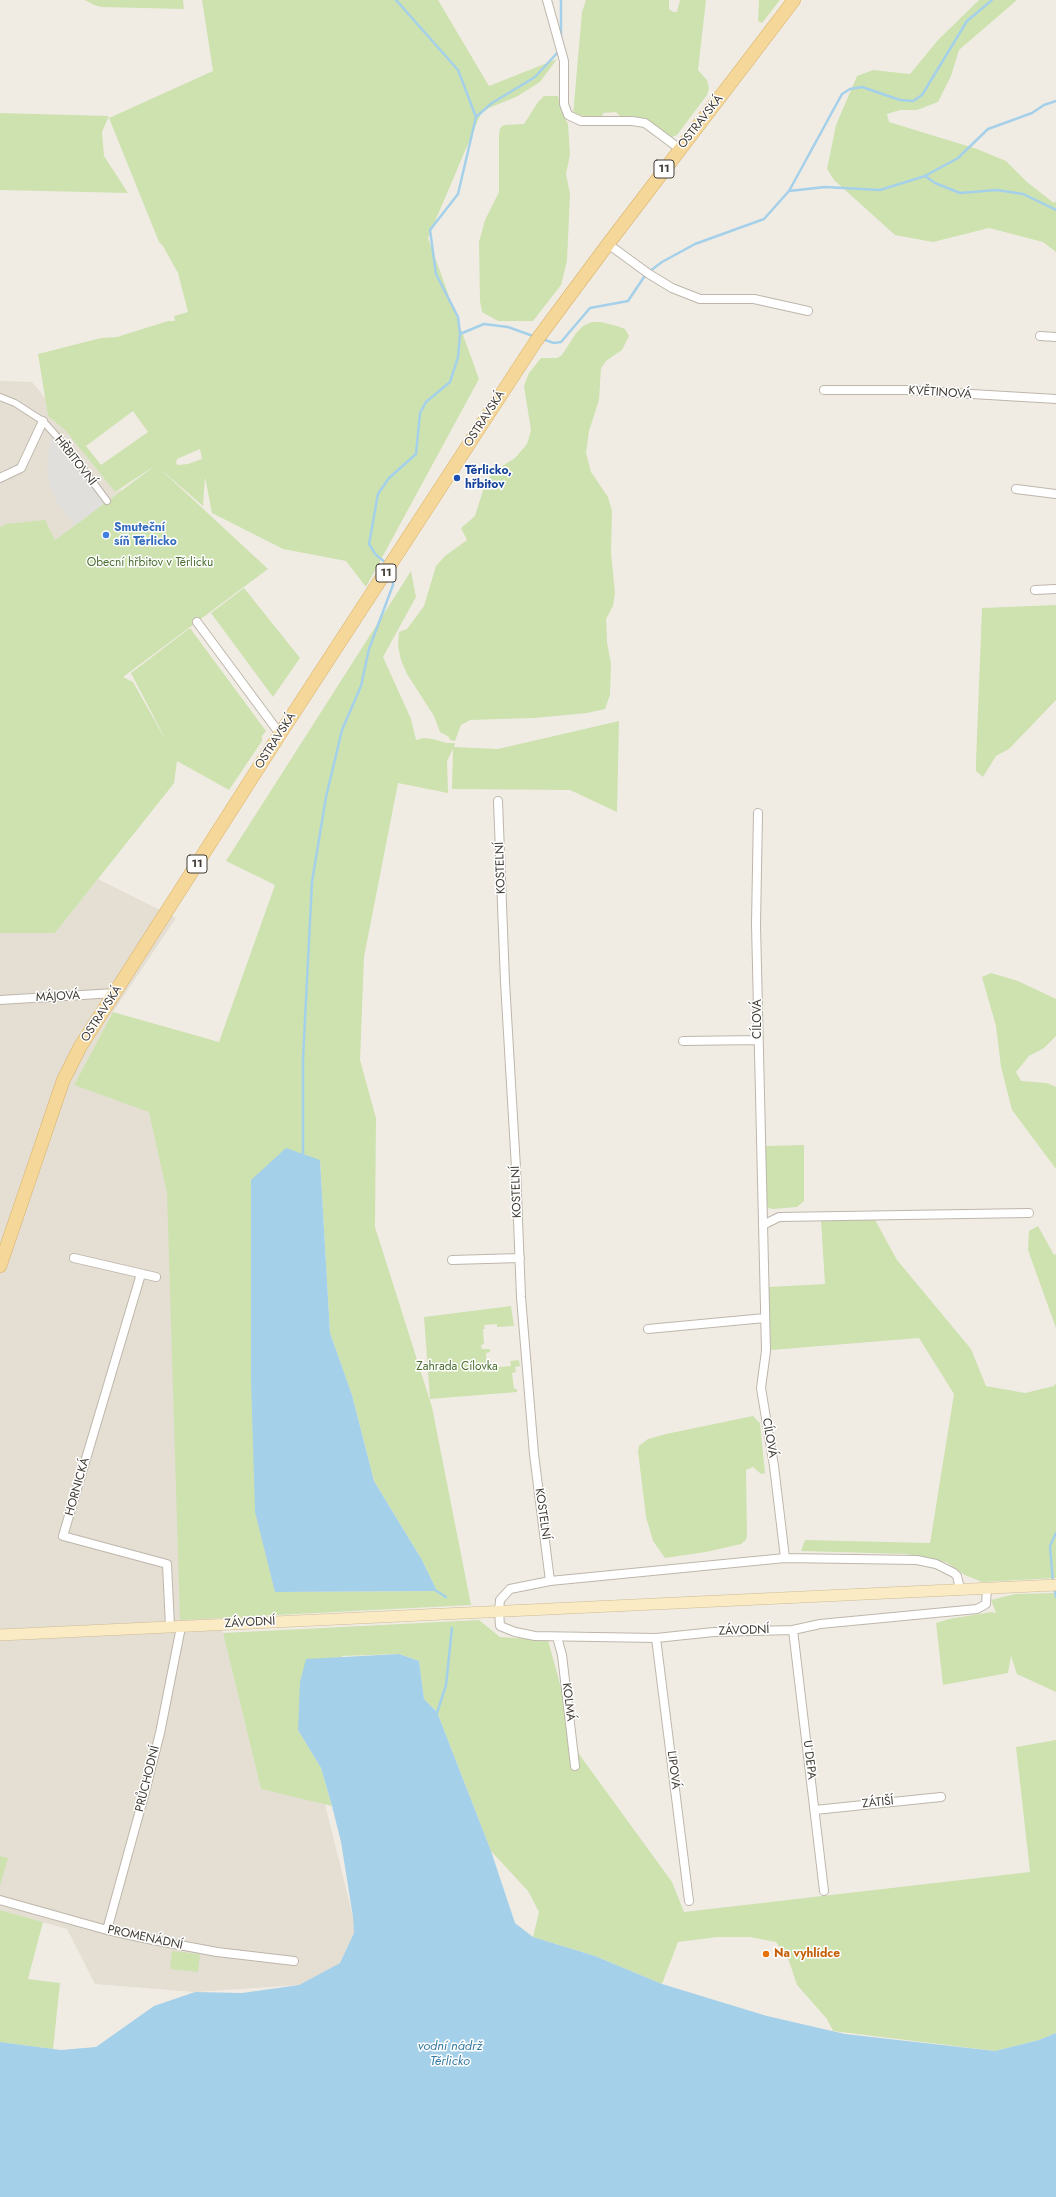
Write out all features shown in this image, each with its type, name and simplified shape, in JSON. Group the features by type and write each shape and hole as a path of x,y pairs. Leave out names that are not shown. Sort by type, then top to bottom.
{"main road":[{"name":"OSTRAVSKÁ","path":"0,1266 63,1081 80,1047 280,734 536,341 794,0"},
{"name":"ZÁVODNÍ","path":"0,1635 1056,1584"}],"street":[{"path":"547,0 558,47 562,55 565,73 564,104 570,116 581,121 632,120 645,123 680,149"},
{"path":"608,244 649,274 672,288 700,299 754,299 808,311"},
{"path":"1040,336 1056,337"},
{"name":"KVĚTINOVÁ","path":"824,390 905,390 1056,400"},
{"name":"HŘBITOVNÍ","path":"0,397 15,403 43,421 69,450 107,501"},
{"name":"HŘBITOVNÍ","path":"0,478 21,468 43,421"},
{"path":"1016,489 1056,494"},
{"path":"1035,590 1056,589"},
{"path":"197,622 280,734"},
{"name":"KOSTELNÍ","path":"498,801 505,982 516,1160 520,1258 534,1454 550,1581"},
{"name":"CÍLOVÁ","path":"758,813 756,924 766,1352 761,1388 774,1466 785,1558"},
{"name":"MÁJOVÁ","path":"0,1000 115,993"},
{"path":"683,1041 758,1040"},
{"path":"763,1225 779,1217 1029,1213"},
{"path":"74,1258 156,1277"},
{"path":"452,1260 520,1258"},
{"name":"HORNICKÁ","path":"141,1274 63,1536 167,1564 176,1627"},
{"path":"648,1329 765,1318"},
{"path":"499,1611 500,1600 510,1589 550,1581 785,1558 917,1560 936,1564 957,1576 960,1589"},
{"name":"ZÁVODNÍ","path":"499,1611 500,1626 522,1633 557,1637 656,1638 714,1632 793,1630 820,1624 977,1608 986,1604 987,1588"},
{"name":"PRŮCHODNÍ","path":"107,1930 149,1778 176,1627"},
{"name":"U DEPA","path":"793,1630 824,1891"},
{"name":"KOLMÁ","path":"557,1637 562,1655 575,1766"},
{"name":"LIPOVÁ","path":"656,1638 689,1902"},
{"name":"ZÁTIŠÍ","path":"815,1810 941,1797"},
{"name":"PROMENÁDNÍ","path":"0,1900 107,1930 217,1952 294,1961"}],"shaded area":[{"path":"0,381 32,382 46,399 48,416 65,430 115,492 121,489 122,490 55,540 6,524 0,527"},
{"path":"51,430 107,501 74,526 56,500 49,484 47,470"},
{"path":"98,879 176,918 113,1012 74,1085 156,1110 167,1193 213,1613 223,1633 261,1789 325,1804 353,1917 354,1933 340,1963 299,1985 195,1992 95,1984 67,1929 0,1910 0,933 55,933"}],"green space":[{"path":"85,0 183,0 184,9 101,7"},
{"name":"Obecní hřbitov v Těrlicku","path":"202,0 438,0 489,86 557,59 540,82 518,96 482,111 428,238 479,379 366,587 346,561 283,549 212,513 205,477 203,506 157,466 268,569 123,677 133,682 168,744 131,673 190,628 266,731 262,736 262,741 229,790 177,761 174,783 55,933 0,933 0,527 6,524 45,520 55,540 156,465 115,492 65,430 48,416 38,354 101,338 117,337 168,321 175,321 174,316 188,312 178,273 163,246 159,242 109,118 213,71","holes":["133,411 148,432 101,465 86,446","200,449 202,459 188,464 178,465 176,463 177,459"]},
{"path":"586,0 669,0 669,9 673,12 677,12 680,0 706,0 698,70 707,80 709,88 707,95 677,135 672,137 645,118 620,116 616,112 603,113 602,117 573,115 582,12"},
{"path":"759,0 780,0 762,23 758,21"},
{"path":"979,0 1017,0 959,50 951,76 938,102 917,110 900,110 887,114 889,122 977,149 1006,161 1027,182 1054,203 1056,201 1056,252 1043,242 989,228 933,242 895,235 834,180 827,169 836,125 857,76 873,70 910,74 938,40"},
{"path":"544,96 558,96 562,113 568,124 570,155 566,174 570,194 567,261 561,285 533,321 498,321 482,312 480,301 479,242 485,220 499,192 500,128 504,125 524,124 538,102"},
{"path":"0,113 109,116 102,132 104,156 128,193 0,190"},
{"path":"592,322 601,322 625,329 629,336 622,350 606,361 601,368 599,400 589,431 586,453 591,472 608,497 612,511 611,552 615,593 613,606 606,619 607,642 611,664 610,695 605,709 587,713 534,718 470,720 461,725 455,741 450,740 449,737 440,732 434,716 407,674 401,660 398,646 399,632 407,629 424,606 436,566 445,556 467,540 461,528 475,516 486,481 496,470 515,458 527,444 531,430 524,386 529,373 541,358 557,358 562,355 576,333 583,326"},
{"path":"411,571 416,597 383,657 411,719 416,740 424,738 447,743 455,743 454,747 498,749 619,721 617,812 570,790 452,789 453,749 447,761 448,793 398,783 364,957 360,1060 376,1118 375,1227 432,1407 471,1605 180,1620 167,1193 149,1112 74,1085 113,1012 219,1042 275,885 226,861","holes":["320,1160 330,1333 352,1395 374,1481 422,1560 437,1591 275,1592 269,1566"]},
{"path":"244,588 300,658 273,697 211,613"},
{"path":"1056,605 1056,700 1009,749 996,756 983,777 976,771 982,608"},
{"path":"991,973 1018,981 1056,999 1056,1036 1044,1048 1029,1056 1016,1072 1021,1081 1047,1083 1056,1087 1056,1169 1012,1110 1001,1067 996,1026 982,977"},
{"path":"804,1145 804,1201 797,1207 769,1208 766,1205 764,1146"},
{"path":"874,1218 897,1260 971,1349 986,1386 1025,1393 1054,1386 1056,1383 1056,1578 982,1582 965,1575 946,1562 907,1554 801,1551 805,1540 930,1543 954,1394 919,1338 771,1350 768,1287 825,1284 821,1220"},
{"path":"1038,1226 1054,1255 1056,1254 1056,1328 1028,1250 1029,1231"},
{"name":"Zahrada Cílovka","path":"511,1306 514,1326 497,1327 497,1324 484,1325 484,1344 481,1345 482,1349 490,1349 490,1352 486,1353 487,1368 511,1366 510,1361 519,1360 520,1366 515,1367 516,1372 512,1373 514,1389 517,1389 517,1392 430,1399 424,1317"},
{"path":"753,1416 760,1423 765,1473 761,1474 753,1467 746,1470 746,1540 741,1544 706,1552 665,1558 653,1541 646,1517 638,1451 639,1446 648,1439 666,1434"},
{"path":"1056,1593 1056,1692 1017,1674 1011,1656 1008,1673 943,1685 936,1623 949,1619 992,1612 996,1613 991,1600 1015,1594"},
{"path":"479,1620 500,1637 548,1640 579,1754 672,1882 684,1912 1030,1872 1016,1747 1056,1740 1056,2033 1039,2040 995,2051 833,2031 827,2019 797,1985 789,1961 776,1942 750,1937 718,1937 678,1942 662,1984 595,1956 533,1937 539,1912 528,1891 491,1851 437,1712 424,1699 419,1661 399,1654 342,1656 298,1730 321,1768 332,1806 261,1789 223,1633"},
{"path":"0,1856 8,1858 0,1886"},
{"path":"0,1910 43,1922 28,1979 60,1983 53,2049 0,2042"},
{"path":"172,1951 200,1954 198,1972 170,1969"}],"water":[{"path":"286,1148 320,1160 330,1333 352,1395 374,1481 422,1560 437,1591 275,1592 255,1512 251,1379 251,1180"},
{"name":"vodní nádrž Těrlicko","path":"399,1654 419,1661 424,1699 437,1712 491,1851 515,1923 533,1937 595,1956 662,1984 767,2016 845,2034 995,2051 1039,2040 1056,2033 1056,2197 0,2197 0,2042 61,2050 96,2047 154,2006 195,1992 242,1993 299,1985 340,1963 354,1933 353,1917 341,1842 321,1768 298,1730 300,1682 306,1659"}],"waterway":[{"path":"386,563 376,555 369,544 378,494 389,478 416,454 420,413 426,402 450,382 458,357 460,334 458,317 436,274 430,230 458,194 476,117 458,70 396,0"},
{"path":"561,0 561,39"},
{"path":"789,191 842,94 850,89 862,87 900,100 913,101 922,95 967,21 992,0"},
{"path":"476,117 492,103 535,77 559,51"},
{"path":"542,339 554,343 561,342 590,308 628,301 646,274 662,262 695,244 764,219 789,191 825,187 880,190 925,176 958,158 988,129 1032,113 1044,105 1056,101"},
{"path":"925,176 935,183 960,193 997,190 1023,194 1056,210"},
{"path":"460,334 484,324 508,327 533,336"},
{"path":"303,1157 303,1059 312,882 326,797 342,730 361,686 369,649 393,585 393,570"},
{"path":"1053,1583 1050,1546 1056,1533"},
{"path":"1054,1588 1056,1597"},
{"path":"435,1590 446,1597"},
{"path":"436,1716 446,1685 452,1628"}],"place":[{"name":"Těrlicko, hřbitov","path":"457,478"},
{"name":"Smuteční síň Těrlicko","path":"106,535"},
{"name":"Na vyhlídce","path":"766,1954"}]}
